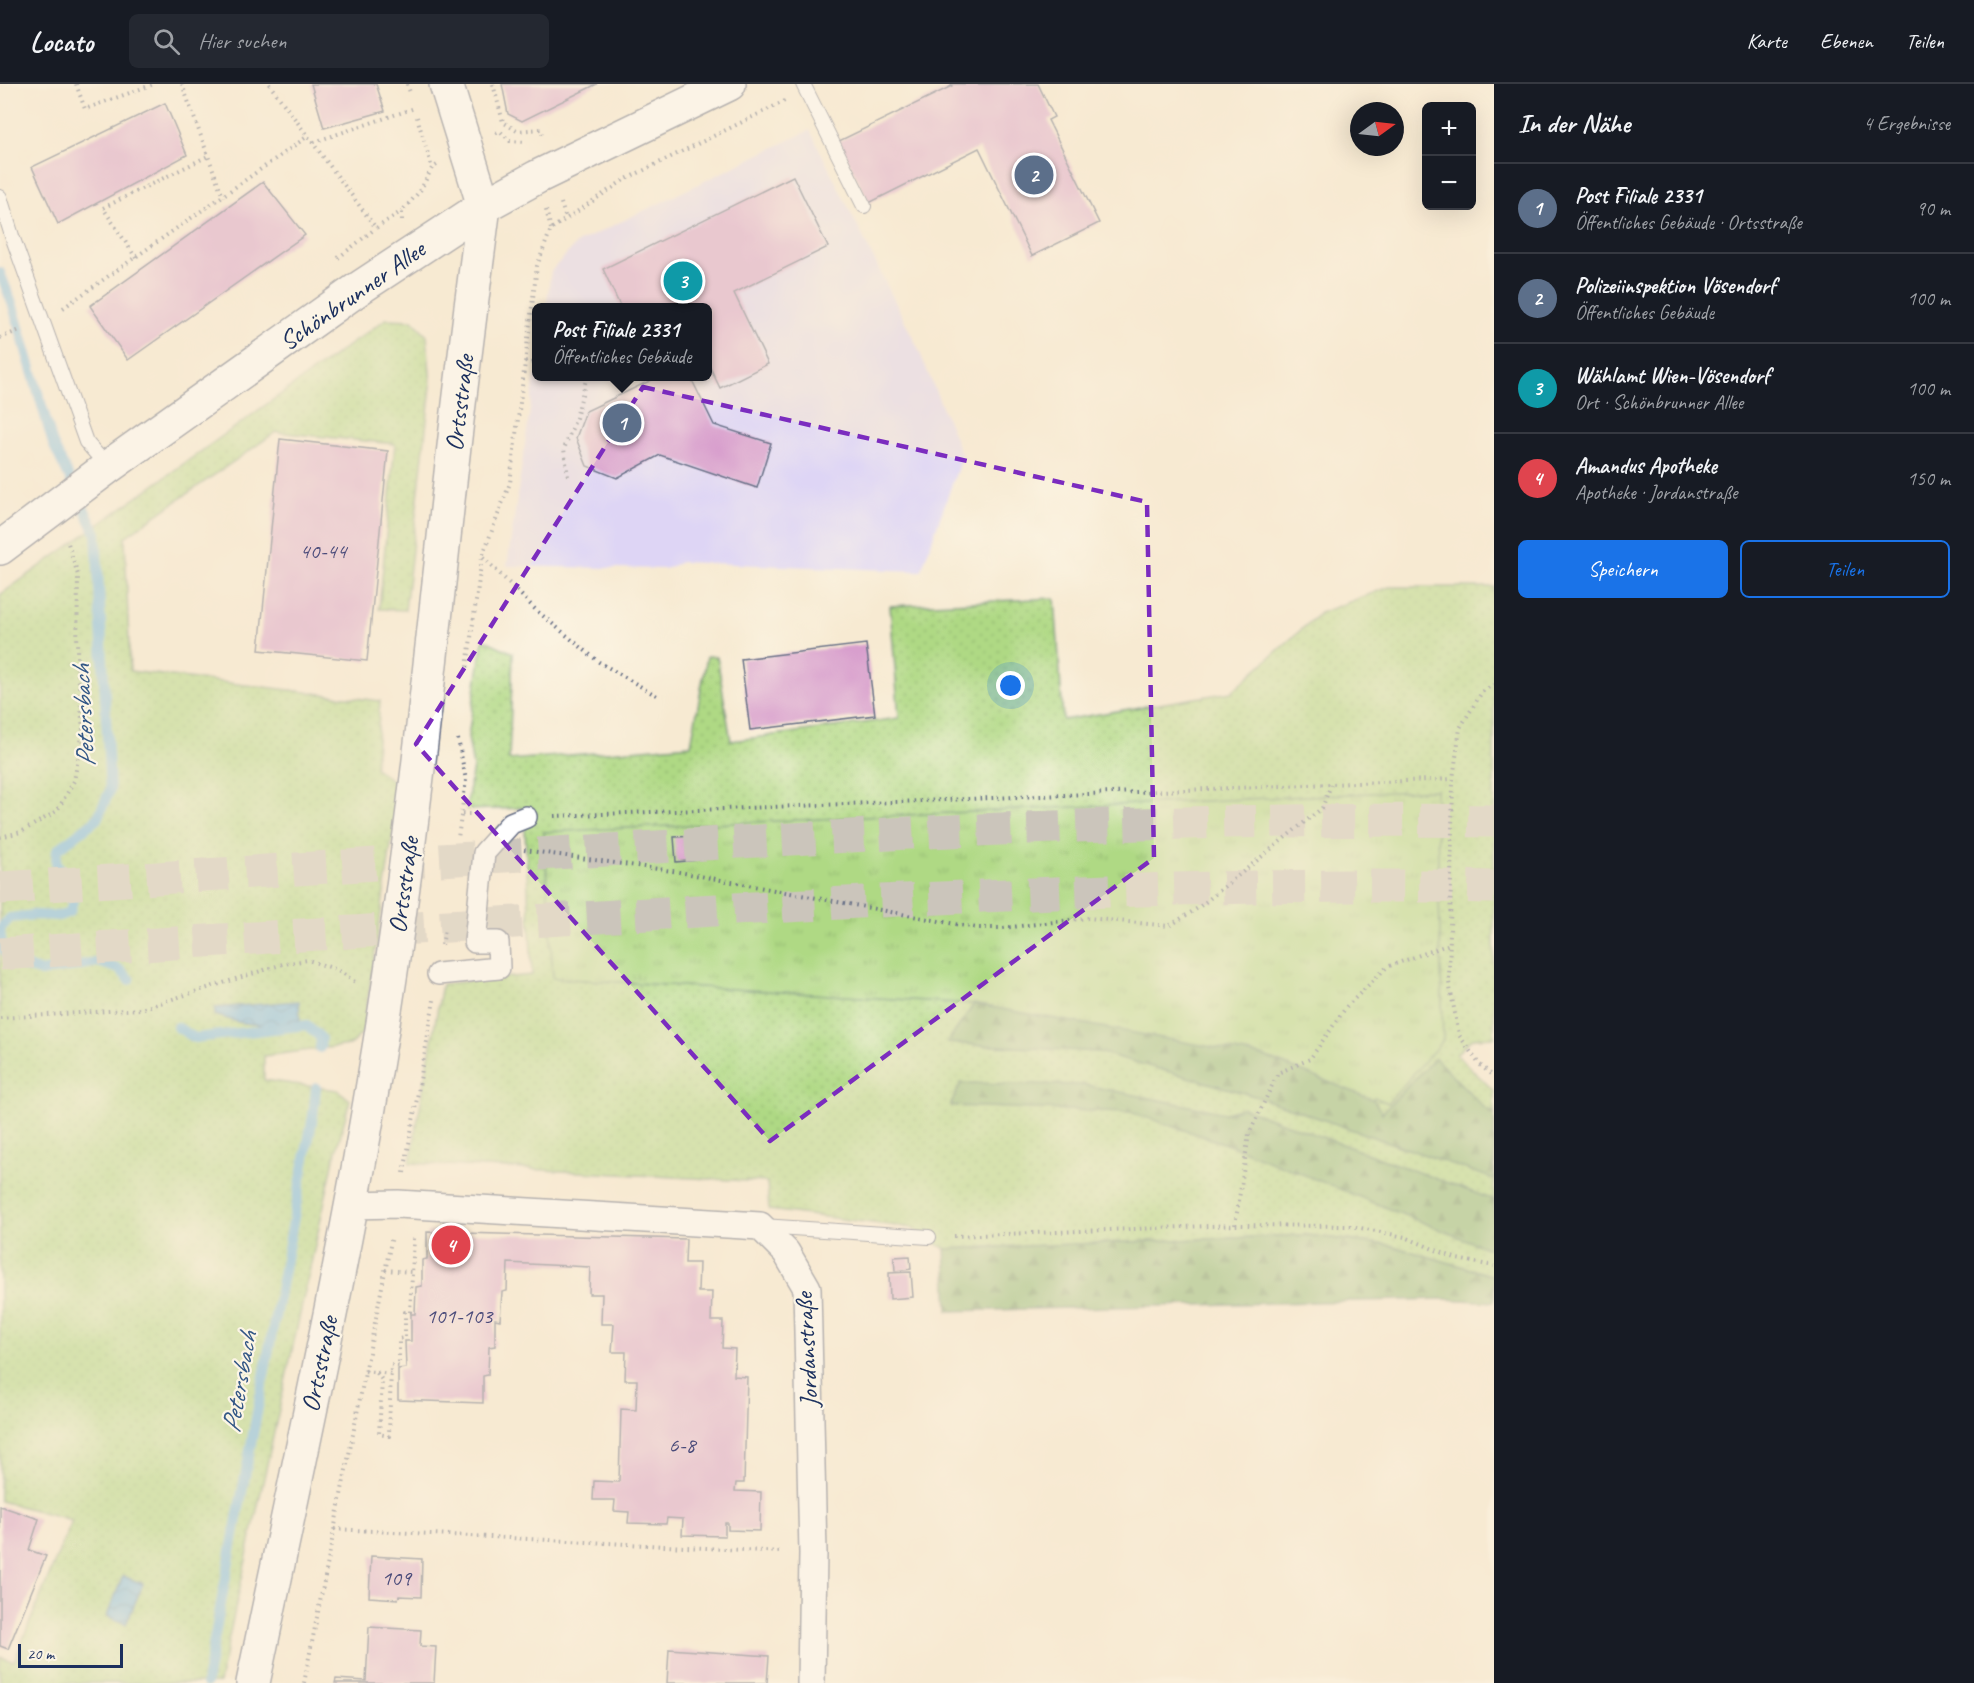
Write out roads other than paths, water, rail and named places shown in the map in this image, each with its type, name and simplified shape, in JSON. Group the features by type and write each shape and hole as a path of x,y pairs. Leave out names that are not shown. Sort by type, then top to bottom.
{"street":[{"name":"Ortsstraße","path":"254,1683 351,1205 386,1004 417,786 450,483 484,206 446,84"},
{"name":"Schönbrunner Allee","path":"0,548 100,473 358,289 484,206 537,177 729,84"},
{"path":"438,975 499,968 498,942 475,942 484,853 511,823 526,817"},
{"path":"351,1205 398,1204 760,1226"},
{"name":"Jordanstraße","path":"760,1226 786,1252 807,1288 813,1553 811,1683"}],"lane":[{"path":"805,87 864,206"},
{"path":"0,197 86,442 100,473"},
{"path":"760,1226 929,1237"}],"water":[{"path":"299,1001 300,1021 266,1026 238,1022 215,1015 215,1008"},
{"path":"123,1576 143,1584 126,1624 107,1616"}],"waterway":[{"name":"Petersbach","path":"0,272 13,306 53,444 96,533 110,790 97,819 57,850 56,863 74,897 70,912 59,916 34,915 10,918 0,929 2,947 14,962 41,972 98,962 119,969 130,980"},
{"name":"Petersbach","path":"177,1027 195,1038 307,1025 321,1038 320,1048"},
{"name":"Petersbach","path":"206,1683 313,1116 316,1088"}],"tunnel":[{"path":"0,888 732,842 949,831 1167,823 1494,821"},
{"path":"0,954 996,895 1195,888 1494,887"}],"place":[{"name":"Polizeiinspektion Vösendorf","path":"1034,175"},
{"name":"Wählamt Wien-Vösendorf","path":"683,281"},
{"name":"Post Filiale 2331","path":"622,423"},
{"name":"Amandus Apotheke","path":"451,1245"}]}
